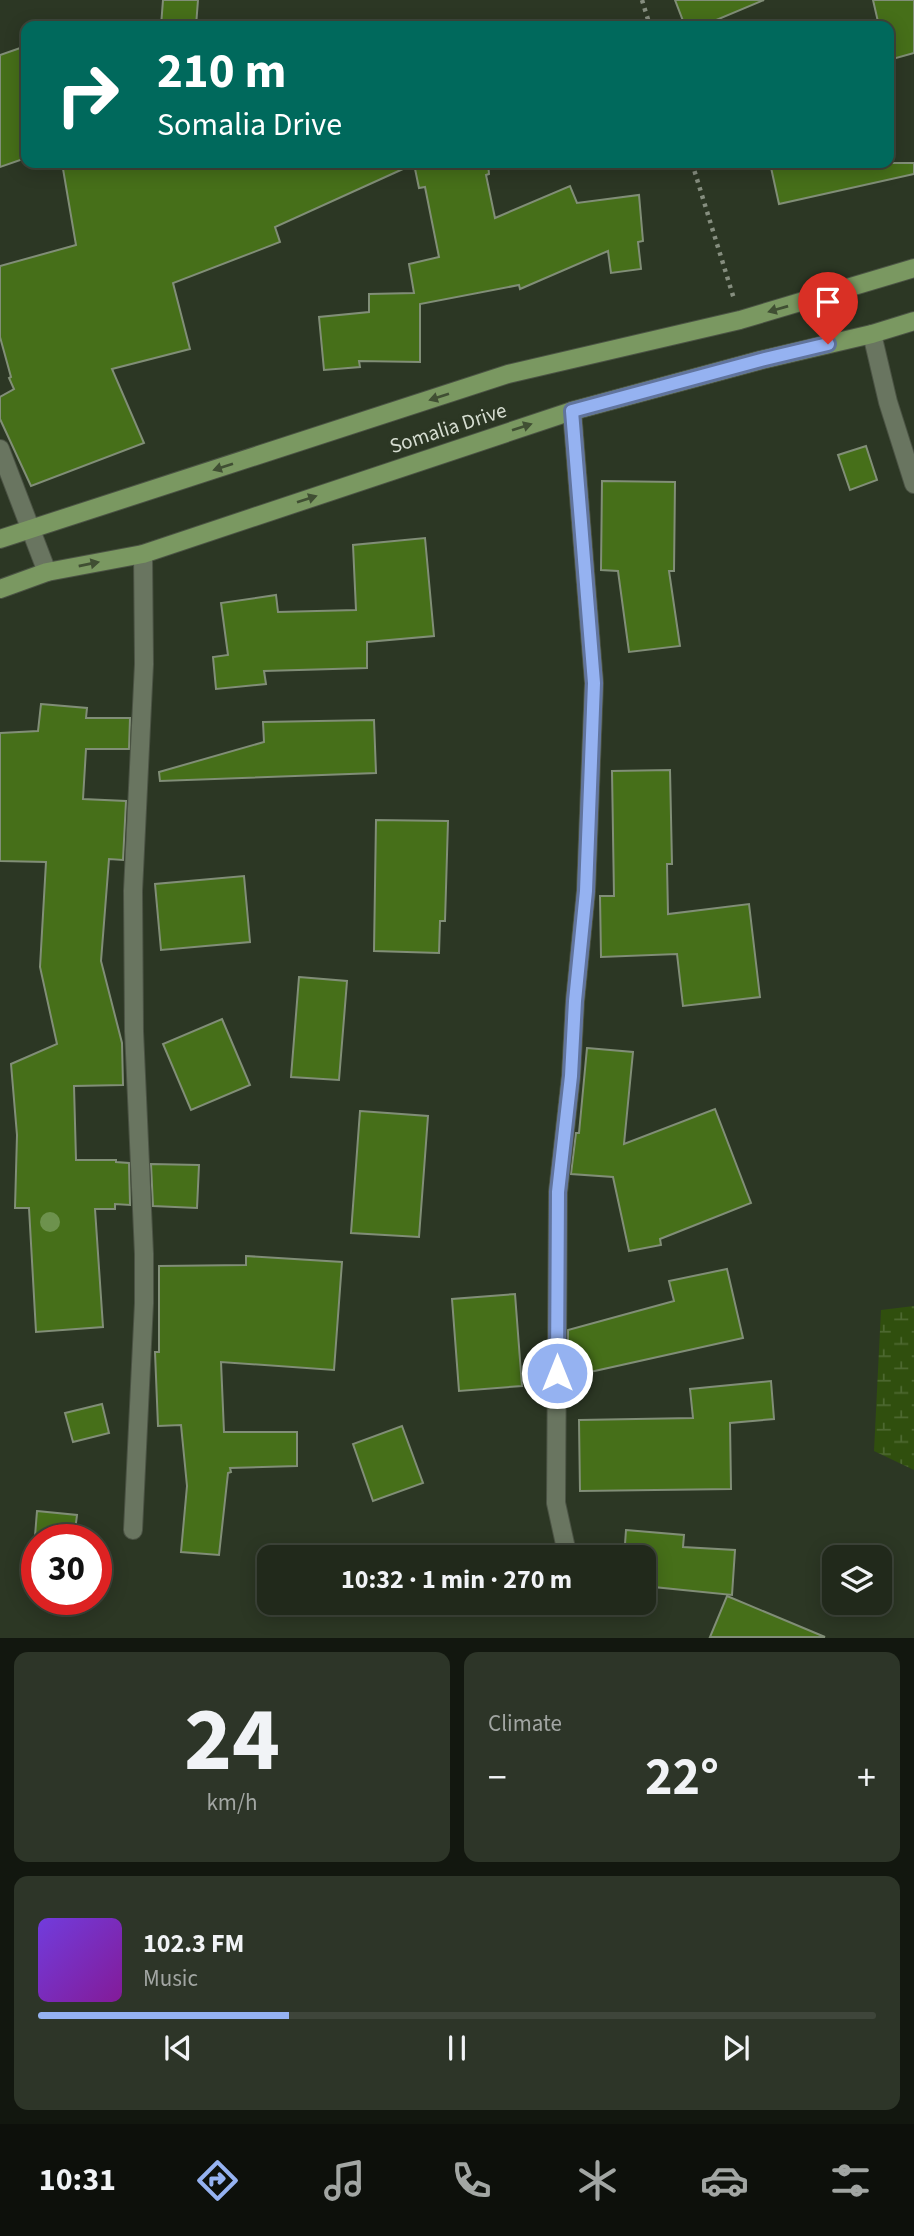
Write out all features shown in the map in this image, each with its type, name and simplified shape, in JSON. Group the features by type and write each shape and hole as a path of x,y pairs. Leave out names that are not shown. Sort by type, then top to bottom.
{"main road":[{"name":"Somalia Drive","path":"0,539 508,374 740,320 914,268"},
{"name":"Somalia Drive","path":"0,589 47,572 143,554 572,411 914,321"}],"street":[{"path":"872,334 888,402 914,484"},
{"path":"565,1545 556,1503 558,1192 571,1076 586,891 594,683 572,411"},
{"path":"0,449 47,572"},
{"path":"133,1530 144,1303 134,1031 133,891 144,664 143,554"}],"path":[{"path":"642,0 648,21"},
{"path":"694,168 740,320"}],"green space":[{"path":"914,1306 914,1470 874,1451 881,1310"}],"building":[{"path":"163,0 198,0 196,21 161,21"},
{"path":"675,0 764,0 714,21 683,21"},
{"path":"873,0 914,0 914,53 894,59 894,21 878,21"},
{"path":"21,48 21,160 0,167 0,55"},
{"path":"894,163 914,163 914,174 779,204 771,168 894,168"},
{"path":"63,168 405,168 275,227 280,242 173,283 190,349 112,369 144,443 31,486 0,419 0,397 14,389 0,337 0,266 76,245"},
{"path":"415,168 488,168 489,174 486,175 495,218 570,186 577,203 639,195 643,241 638,242 641,269 611,273 608,251 520,289 519,285 420,304 420,362 359,361 360,367 324,370 319,317 369,312 369,294 414,293 409,264 439,257 425,187 419,188"},
{"path":"866,446 877,480 850,490 838,455"},
{"path":"602,481 675,482 674,571 669,571 680,646 629,652 618,571 601,570"},
{"path":"425,538 434,636 367,642 367,668 264,671 266,684 216,689 213,657 228,655 221,603 276,595 278,612 356,610 353,545"},
{"path":"41,704 87,708 86,718 130,718 129,749 86,749 83,799 126,801 123,860 109,859 101,961 122,1043 123,1085 74,1086 76,1160 116,1160 129,1163 130,1205 115,1204 115,1209 95,1209 103,1327 36,1332 29,1208 15,1208 17,1135 11,1064 57,1044 40,967 46,862 0,861 0,733 38,731"},
{"path":"374,720 376,773 160,781 159,772 264,742 263,722"},
{"path":"670,770 672,864 667,864 668,914 749,904 760,997 683,1006 677,954 601,957 600,896 614,896 612,771"},
{"path":"376,820 448,821 445,921 440,921 439,953 374,951"},
{"path":"244,876 250,942 161,950 155,884"},
{"path":"299,977 347,981 339,1080 291,1077"},
{"path":"222,1019 250,1085 191,1110 163,1044"},
{"path":"587,1048 633,1052 624,1144 715,1109 751,1203 660,1239 661,1245 629,1251 613,1177 571,1174 576,1133 579,1133"},
{"path":"360,1111 428,1116 419,1237 351,1233"},
{"path":"151,1164 199,1165 197,1208 153,1206"},
{"path":"246,1256 342,1262 334,1370 221,1362 224,1432 297,1432 297,1466 230,1468 219,1555 181,1552 187,1486 181,1425 158,1426 155,1352 159,1352 159,1266 246,1265"},
{"path":"727,1269 743,1338 572,1376 568,1363 568,1330 674,1301 669,1281"},
{"path":"515,1294 522,1386 459,1391 452,1299"},
{"path":"771,1381 774,1419 730,1423 731,1489 580,1491 579,1420 693,1418 690,1389"},
{"path":"102,1404 109,1433 73,1442 65,1413"},
{"path":"402,1426 423,1483 373,1501 353,1444"},
{"path":"37,1511 77,1515 76,1524 36,1524"},
{"path":"626,1530 684,1535 683,1547 735,1550 732,1595 656,1587 656,1545 625,1545"},
{"path":"727,1596 825,1637 710,1637"}],"route":[{"path":"557,1373 558,1192 571,1076 586,891 594,683 572,411 828,344"}]}
